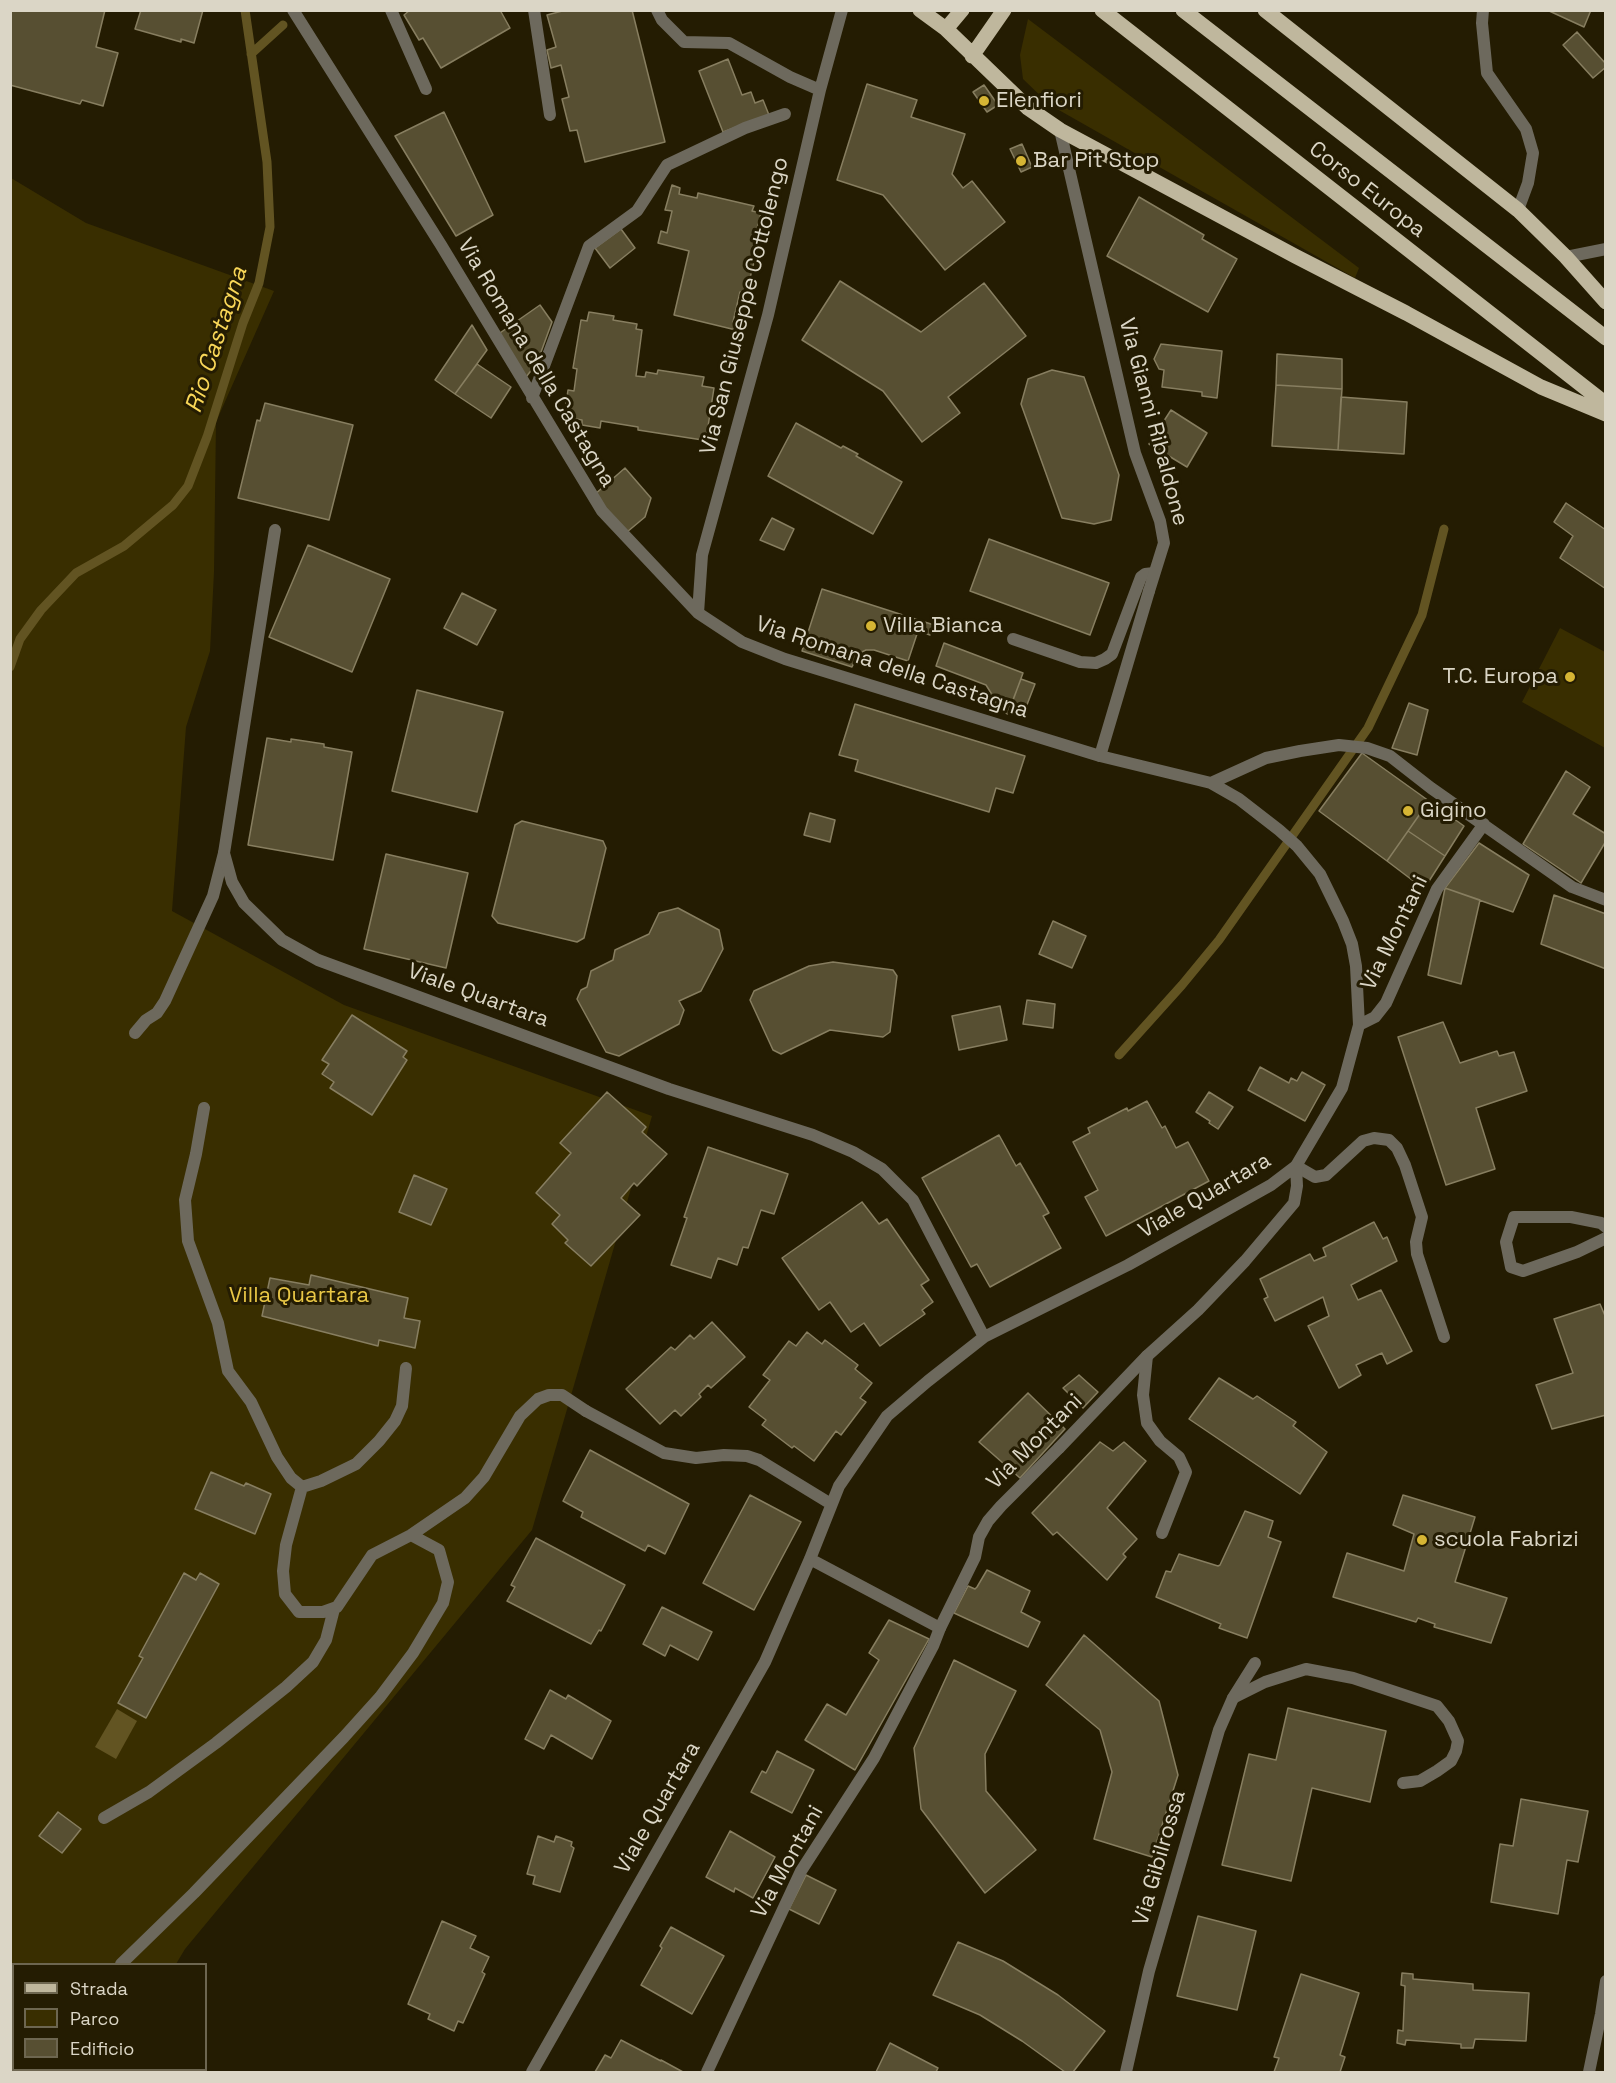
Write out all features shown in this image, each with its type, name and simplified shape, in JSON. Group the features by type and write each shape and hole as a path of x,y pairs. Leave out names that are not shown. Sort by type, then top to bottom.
{"main road":[{"path":"920,10 946,29 1028,108 1060,130 1541,387 1605,414"},
{"path":"946,29 962,10"},
{"path":"972,56 1004,10"},
{"name":"Corso Europa","path":"1102,10 1605,404"},
{"name":"Corso Europa","path":"1183,10 1605,339"},
{"path":"1265,10 1518,210 1566,257 1605,302"}],"street":[{"name":"Via Romana della Castagna","path":"293,10 441,245 602,511 698,613 742,642 785,659 1100,756 1211,783"},
{"path":"391,10 426,89"},
{"path":"534,10 550,115"},
{"path":"657,10 662,20 684,42 729,43 790,77 820,90"},
{"name":"Via San Giuseppe Cottolengo","path":"698,613 702,555 768,315 820,90 842,10"},
{"path":"1483,10 1482,23 1487,73 1526,129 1533,153 1528,183 1518,210"},
{"path":"532,398 589,246 637,211 667,165 745,128 785,114"},
{"name":"Via Gianni Ribaldone","path":"1060,130 1135,453 1160,521 1164,543 1100,756"},
{"path":"1566,257 1605,249"},
{"name":"Viale Quartara","path":"275,530 224,853 232,882 244,903 282,940 318,960 669,1089 813,1134 882,1168 913,1200 984,1337"},
{"path":"1013,639 1080,662 1096,663 1105,659 1112,654 1141,577 1154,573"},
{"path":"1211,783 1266,758 1339,745 1367,748 1390,756 1572,887 1605,900"},
{"name":"Viale Quartara","path":"532,2073 765,1662 839,1486 887,1416 984,1337 1128,1265 1271,1185 1296,1166 1342,1088 1359,1025 1356,966 1352,944 1324,882 1297,846 1239,799 1211,783"},
{"name":"Via Montani","path":"1359,1025 1375,1017 1386,1003 1437,890 1484,824"},
{"path":"135,1033 146,1020 157,1013 165,1001 213,896 224,853"},
{"path":"204,1108 185,1200 188,1241 218,1323 228,1371 251,1402 277,1457 291,1478 302,1487"},
{"path":"1296,1166 1315,1177 1326,1175 1363,1141 1374,1138 1389,1140 1397,1148 1422,1217 1416,1242 1417,1254 1444,1337"},
{"name":"Via Montani","path":"706,2073 801,1870 874,1758 933,1646 975,1557 979,1537 988,1521 1147,1356 1198,1310 1230,1277 1294,1203 1297,1186 1296,1166"},
{"path":"1605,1227 1601,1223 1571,1217 1514,1217 1506,1242 1511,1267 1523,1271 1577,1252 1605,1238"},
{"path":"1147,1356 1143,1395 1147,1423 1160,1440 1179,1457 1186,1472 1162,1533"},
{"path":"302,1487 321,1481 356,1464 379,1440 395,1421 402,1406 406,1368"},
{"path":"104,1818 158,1785 216,1743 286,1687 313,1662 327,1640 334,1609 372,1555 411,1534 465,1498 484,1477 520,1416 538,1399 549,1395 562,1395 586,1411 664,1453 696,1458 735,1455 759,1460 831,1504"},
{"path":"302,1487 286,1545 283,1571 285,1593 299,1612 323,1612 334,1609"},
{"path":"123,1963 194,1893 344,1737 380,1697 419,1644 443,1603 448,1582 439,1550 411,1534"},
{"path":"810,1559 940,1628"},
{"name":"Via Gibilrossa","path":"1126,2073 1149,1971 1219,1730 1233,1698 1255,1663"},
{"path":"1233,1698 1265,1682 1306,1669 1353,1678 1437,1706 1449,1721 1458,1742 1456,1751 1451,1761 1437,1772 1420,1781 1403,1783"},
{"path":"1589,2073 1605,1982"}],"green space":[{"path":"1028,19 1359,268 1355,278 1050,105 1023,79 1020,55"},
{"name":"Villa Quartara","path":"11,178 86,223 274,291 216,422 214,572 210,651 186,727 172,911 344,1005 652,1116 532,1530 185,1949 177,1963 12,1963 12,2071 112,2071 11,2072"},
{"name":"T.C. Europa","path":"1560,628 1605,652 1605,748 1522,702"}],"shaded area":[{"path":"117,1709 137,1721 116,1759 95,1747"}],"building":[{"path":"10,10 105,10 96,47 118,53 103,106 82,100 80,104 10,85"},
{"path":"141,10 203,10 194,43 181,39 181,42 135,29"},
{"path":"410,10 500,10 510,28 441,68 423,38 419,40 404,15"},
{"path":"566,10 632,10 665,142 585,162 577,130 570,131 562,99 569,97 561,65 551,68 547,50 556,47 547,15"},
{"path":"1547,10 1591,10 1584,27"},
{"path":"1577,32 1606,64 1606,67 1593,78 1563,45"},
{"path":"728,59 742,95 751,92 755,103 763,100 769,115 723,132 699,71"},
{"path":"867,84 917,100 911,117 965,134 952,174 963,188 972,181 1005,222 945,270 883,195 837,180"},
{"path":"984,85 998,105 987,112 973,92"},
{"path":"444,112 493,215 456,236 395,136"},
{"path":"1022,144 1032,167 1021,172 1010,149"},
{"path":"672,185 680,188 679,194 697,198 698,193 754,206 752,211 761,213 756,233 761,234 746,294 740,292 733,322 738,323 736,330 674,315 689,251 658,243 661,231 667,233 672,211 665,210"},
{"path":"1139,197 1204,235 1202,239 1237,259 1208,312 1107,256"},
{"path":"621,229 635,248 610,268 595,248"},
{"path":"840,281 921,332 984,283 1026,336 948,397 960,413 922,442 883,391 802,340"},
{"path":"540,305 552,322 537,363 526,377 497,335"},
{"path":"589,312 614,316 613,320 637,324 636,329 642,330 636,376 645,377 646,372 657,374 658,370 704,377 702,386 714,388 707,433 710,433 709,441 638,430 638,427 601,421 600,428 582,425 582,420 564,417 568,390 574,391 577,369 573,368 581,320 587,321"},
{"path":"472,325 487,350 455,394 435,380"},
{"path":"1161,344 1222,351 1217,398 1202,396 1202,392 1162,387 1164,370 1159,369 1154,359"},
{"path":"1277,354 1342,359 1342,389 1276,385"},
{"path":"477,364 511,387 491,418 455,394"},
{"path":"1052,370 1084,377 1119,475 1111,520 1094,524 1062,518 1021,404 1028,379"},
{"path":"1276,385 1342,389 1338,450 1272,446"},
{"path":"1341,397 1407,402 1404,454 1338,450"},
{"path":"265,403 353,425 329,520 238,498 257,420 260,421"},
{"path":"1171,410 1207,433 1187,467 1149,444"},
{"path":"796,423 841,448 843,446 858,454 856,456 902,482 873,534 768,476"},
{"path":"625,468 651,498 645,517 627,532 594,495"},
{"path":"1566,503 1606,530 1606,589 1560,558 1573,536 1554,522"},
{"path":"772,518 794,529 784,550 760,540"},
{"path":"989,539 1109,583 1090,635 970,591"},
{"path":"308,545 390,579 352,672 269,637"},
{"name":"Villa Bianca","path":"822,589 934,625 930,635 918,631 908,661 874,650 866,650 858,654 852,667 802,651"},
{"path":"462,593 496,610 477,645 444,628"},
{"path":"944,643 1023,673 1008,714 992,708 991,693 986,685 936,666"},
{"path":"1021,679 1035,684 1023,715 1009,710"},
{"path":"417,690 503,712 477,812 392,791"},
{"path":"1409,703 1428,710 1417,755 1392,748"},
{"path":"855,704 1025,756 1013,793 996,788 989,812 855,771 858,760 839,755"},
{"path":"267,738 324,744 324,747 352,752 333,860 248,845"},
{"path":"1362,753 1429,801 1387,861 1319,811"},
{"path":"1566,771 1590,787 1573,814 1606,834 1606,841 1581,883 1523,844"},
{"path":"1429,801 1464,826 1445,856 1408,831"},
{"path":"810,813 835,820 830,842 804,835"},
{"path":"522,821 603,841 606,848 584,938 577,942 498,923 492,916 515,825"},
{"path":"1408,831 1445,856 1424,889 1387,861"},
{"path":"1479,843 1529,875 1513,912 1445,888"},
{"path":"386,854 468,873 446,968 364,949"},
{"path":"1445,888 1480,900 1461,984 1428,975"},
{"path":"1554,895 1606,914 1606,969 1541,944"},
{"path":"678,908 719,930 723,949 701,991 679,1001 684,1010 679,1024 619,1056 606,1052 577,999 581,990 587,987 591,971 613,960 615,950 649,934 659,913"},
{"path":"1053,921 1086,936 1072,968 1039,954"},
{"path":"833,962 893,970 897,976 890,1032 883,1037 830,1030 781,1054 773,1050 750,1000 754,991 809,966"},
{"path":"1027,1000 1055,1004 1053,1028 1023,1024"},
{"path":"1000,1006 1007,1040 959,1050 952,1016"},
{"path":"352,1015 407,1051 403,1057 407,1060 372,1115 330,1088 334,1082 322,1074 329,1064 322,1060"},
{"path":"1443,1022 1460,1063 1497,1051 1499,1056 1514,1052 1527,1091 1476,1108 1495,1169 1446,1185 1398,1037"},
{"path":"1260,1067 1289,1083 1291,1078 1297,1081 1302,1072 1325,1085 1305,1121 1248,1090"},
{"path":"607,1092 646,1127 642,1132 667,1154 637,1186 634,1183 621,1198 640,1215 591,1266 565,1243 568,1240 552,1224 560,1215 536,1193 571,1153 560,1143"},
{"path":"1209,1092 1233,1107 1218,1129 1196,1112"},
{"path":"1147,1101 1162,1128 1165,1126 1176,1148 1188,1142 1209,1181 1106,1236 1085,1197 1098,1190 1073,1142 1090,1133 1088,1128 1127,1108 1128,1111"},
{"path":"999,1135 1016,1166 1020,1163 1049,1213 1043,1216 1061,1248 990,1287 977,1264 971,1267 922,1178"},
{"path":"708,1147 788,1174 774,1214 761,1210 748,1248 743,1247 737,1265 718,1258 711,1278 671,1265 687,1218 684,1217"},
{"path":"414,1175 447,1189 431,1225 399,1212"},
{"path":"862,1202 879,1224 887,1219 929,1280 921,1285 933,1302 922,1310 925,1314 880,1346 864,1323 851,1332 830,1302 819,1310 782,1258"},
{"path":"1374,1222 1383,1239 1387,1237 1397,1261 1351,1285 1358,1300 1381,1290 1412,1351 1387,1364 1382,1353 1356,1365 1361,1375 1339,1388 1308,1326 1329,1316 1323,1297 1275,1321 1264,1299 1268,1297 1260,1279 1310,1254 1314,1261 1326,1256 1323,1248"},
{"path":"311,1275 408,1298 404,1318 420,1321 415,1348 379,1340 378,1346 262,1316 270,1278 309,1285"},
{"path":"1600,1304 1606,1318 1606,1415 1552,1429 1536,1385 1573,1373 1554,1319"},
{"path":"712,1322 745,1357 711,1388 708,1385 699,1394 701,1397 681,1416 675,1410 660,1424 626,1389 671,1347 675,1350 690,1335 694,1339"},
{"path":"807,1332 822,1344 825,1340 858,1365 855,1369 872,1383 860,1398 866,1402 841,1435 836,1431 814,1461 794,1446 792,1448 762,1425 766,1420 749,1407 770,1380 763,1375 789,1341 796,1346"},
{"path":"1079,1375 1098,1392 1083,1408 1063,1388"},
{"path":"1219,1378 1253,1399 1257,1396 1296,1422 1293,1426 1327,1452 1300,1494 1189,1419"},
{"path":"1028,1393 1065,1429 1020,1478 979,1442"},
{"path":"1100,1442 1113,1451 1124,1442 1146,1461 1107,1508 1137,1539 1123,1554 1126,1557 1107,1580 1057,1532 1053,1535 1032,1513"},
{"path":"590,1450 689,1504 665,1554 648,1545 645,1551 581,1517 583,1512 563,1501"},
{"path":"211,1472 271,1494 255,1534 195,1509"},
{"path":"750,1495 801,1522 754,1610 703,1583"},
{"path":"1403,1495 1475,1517 1455,1582 1507,1598 1491,1643 1434,1627 1435,1624 1418,1618 1416,1622 1333,1597 1347,1553 1404,1571 1414,1534 1393,1525"},
{"path":"1245,1511 1273,1521 1268,1537 1281,1542 1247,1638 1219,1628 1221,1624 1156,1597 1166,1571 1171,1572 1179,1554 1220,1565"},
{"path":"536,1538 625,1585 601,1631 599,1630 591,1644 507,1601 515,1587 511,1585"},
{"path":"987,1570 1030,1591 1021,1612 1040,1622 1028,1647 954,1613 968,1586 975,1589"},
{"path":"184,1573 196,1580 200,1573 219,1584 146,1718 118,1703 143,1658 139,1656"},
{"path":"662,1607 712,1632 698,1660 670,1645 665,1656 643,1644"},
{"path":"889,1620 929,1639 855,1770 805,1740 827,1704 846,1715 879,1660 869,1653"},
{"path":"1084,1635 1159,1701 1178,1775 1152,1857 1094,1839 1112,1772 1100,1730 1046,1685"},
{"path":"954,1660 1016,1691 985,1754 986,1791 1036,1850 985,1893 921,1809 914,1748"},
{"path":"550,1690 566,1699 568,1695 611,1721 592,1759 551,1735 544,1749 525,1739"},
{"path":"1288,1708 1386,1731 1370,1802 1312,1788 1291,1881 1222,1865 1249,1754 1276,1760"},
{"path":"777,1751 814,1770 792,1813 751,1792 762,1771 766,1773"},
{"path":"1521,1799 1588,1811 1578,1862 1567,1860 1558,1914 1491,1902 1500,1844 1513,1846"},
{"path":"58,1812 81,1829 62,1853 39,1836"},
{"path":"730,1831 775,1857 753,1898 735,1888 734,1892 706,1877"},
{"path":"538,1836 554,1842 556,1836 572,1842 571,1846 574,1848 560,1892 533,1884 535,1876 527,1874"},
{"path":"806,1875 836,1890 819,1924 789,1909"},
{"path":"1198,1916 1256,1931 1237,2010 1177,1996"},
{"path":"442,1921 476,1936 470,1948 489,1957 482,1972 485,1974 463,2023 458,2021 454,2031 428,2019 430,2014 408,2004"},
{"path":"671,1927 724,1956 692,2014 641,1985"},
{"path":"958,1942 1003,1961 1058,1995 1105,2031 1073,2072 1065,2072 980,2015 933,1995"},
{"path":"1402,1973 1413,1974 1413,1979 1473,1984 1473,1990 1529,1993 1526,2041 1475,2039 1473,2048 1461,2048 1461,2044 1406,2040 1405,2045 1397,2043 1398,2030 1403,2031 1405,1986 1401,1985"},
{"path":"1301,1974 1359,1993 1340,2055 1345,2057 1340,2072 1274,2072 1279,2058 1274,2057"},
{"path":"621,2040 683,2072 595,2072 605,2055 611,2058"},
{"path":"890,2043 938,2068 936,2072 876,2072"},
{"path":"131,2071 162,2071 161,2072"}],"waterway":[{"name":"Rio Castagna","path":"10,667 20,639 41,610 76,573 124,546 173,505 188,486 207,437 243,323 259,283 270,227 267,162 245,10"},
{"path":"251,54 283,25"},
{"path":"1119,1055 1219,940 1368,728 1422,615 1444,529"}],"place":[{"name":"Elenfiori","path":"984,101"},
{"name":"Bar Pit Stop","path":"1021,161"},
{"name":"Villa Bianca","path":"871,626"},
{"name":"T.C. Europa","path":"1570,677"},
{"name":"Gigino","path":"1408,811"},
{"name":"scuola Fabrizi","path":"1422,1540"}]}
